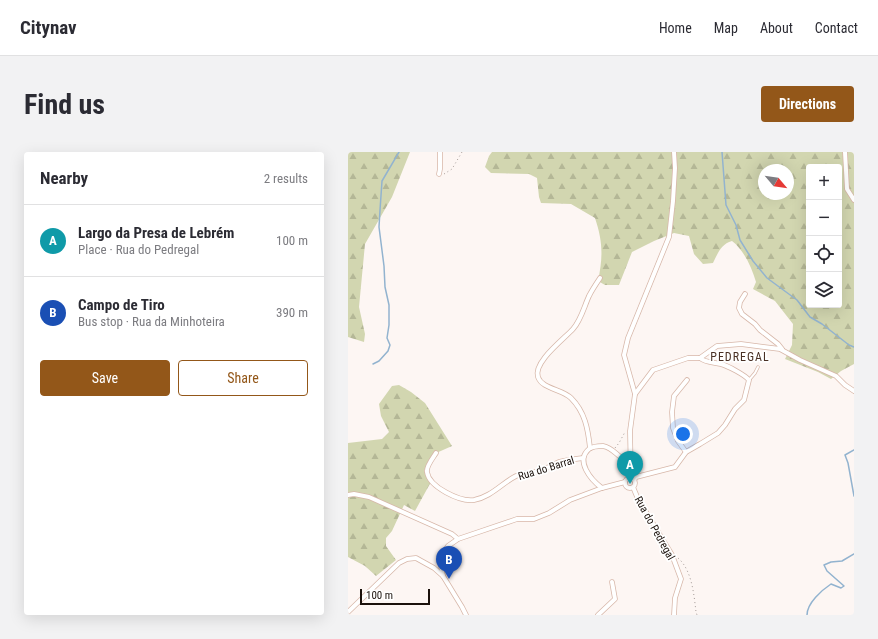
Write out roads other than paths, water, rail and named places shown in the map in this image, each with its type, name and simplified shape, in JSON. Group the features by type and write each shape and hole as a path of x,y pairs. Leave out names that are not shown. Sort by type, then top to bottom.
{"street":[{"path":"439,174 441,160 440,152"},
{"path":"625,482 626,487 630,488 635,485 632,479 630,458 630,431 635,394 624,355 631,331 669,237 675,168 674,152"},
{"path":"845,152 848,189 854,200"},
{"path":"590,448 584,416 571,398 544,384 540,380 537,371 543,360 577,323 590,294 600,278"},
{"path":"745,294 740,302 739,308 742,314 778,344 784,351"},
{"path":"700,358 717,346 741,344 780,349 800,360 836,376 845,386 854,391"},
{"path":"443,576 440,561 443,553 448,546 458,539 517,519 534,519 549,513 570,500 602,488 625,482 626,479 632,479 675,467 686,452 718,433 725,425 735,409 744,400 749,380 745,375 722,364 704,361 700,358 688,358 653,370 635,394"},
{"path":"686,452 678,441 673,428 672,412 674,396 687,380"},
{"path":"602,488 588,473 583,461 584,454 590,448 598,446 613,450 620,458 627,460 630,458"},
{"name":"Rua do Barral","path":"436,453 426,470 427,474 438,487 444,491 474,500 500,488 510,479 522,474 538,471 559,463 583,458"},
{"name":"Rua do Pedregal","path":"633,487 638,499 672,555 680,579 675,598 674,615"},
{"path":"348,495 354,494 369,497 452,534 458,539"},
{"path":"348,612 399,563 407,559 416,558 434,568 443,576 466,615"},
{"path":"598,615 615,599 612,582"}],"lane":[{"path":"749,380 755,374 758,367"}],"waterway":[{"path":"373,364 379,361 388,351 390,345 387,338 389,325 389,305 385,287 379,227 382,181 399,152"},
{"path":"722,152 726,205 736,225 740,240 753,261 767,278 797,300 810,317 854,347"},
{"path":"854,450 845,455 848,463 854,496"},
{"path":"807,615 809,606 819,593 831,584 841,588 844,586 827,571 824,565 831,562 842,561 854,554"}],"place":[{"name":"Largo da Presa de Lebrém","path":"630,484"},
{"name":"Campo de Tiro","path":"449,579"}],"district":[{"name":"PEDREGAL","path":"740,357"}]}
